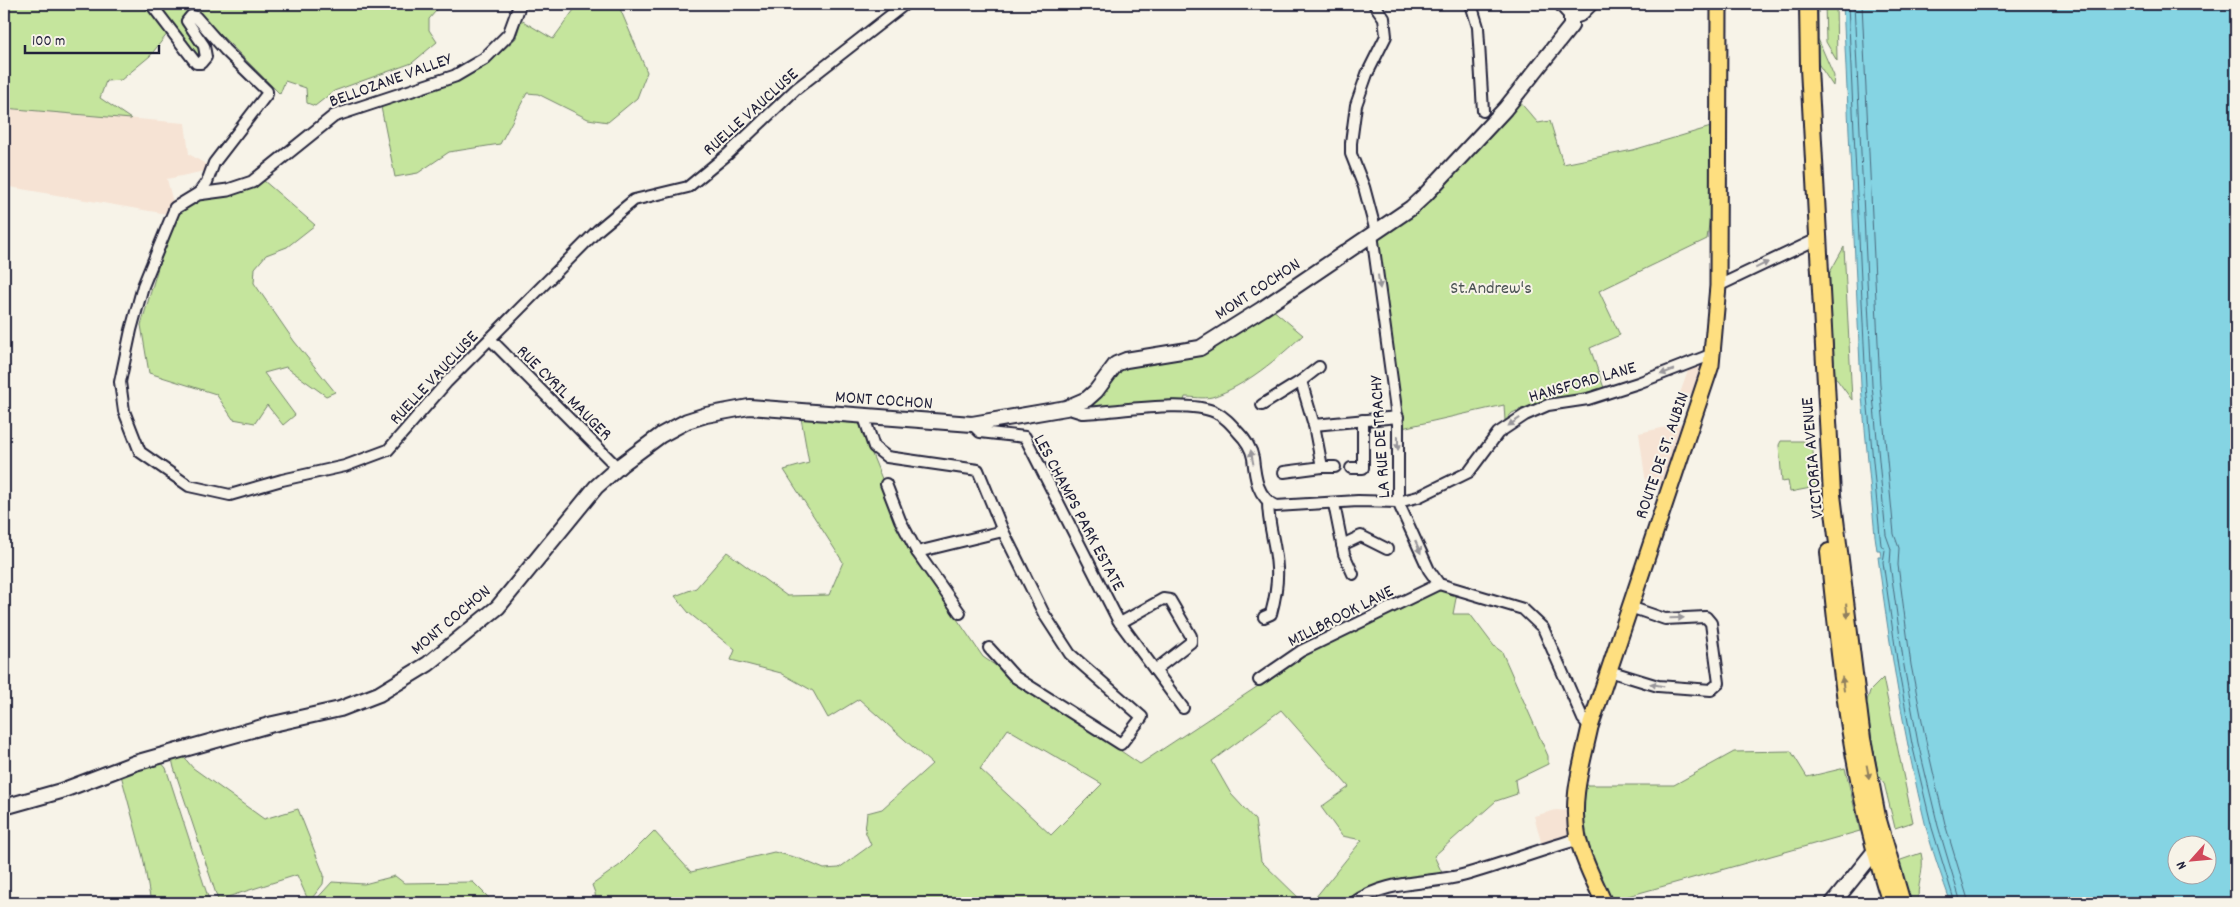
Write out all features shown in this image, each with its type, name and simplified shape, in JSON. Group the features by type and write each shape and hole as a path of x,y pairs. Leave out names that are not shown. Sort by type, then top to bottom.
{"highway":[{"name":"VICTORIA AVENUE","path":"1800,4 1822,487 1838,640 1854,761 1879,848 1902,903"},
{"name":"VICTORIA AVENUE","path":"1808,4 1809,68 1832,495 1862,739 1879,848 1890,903"}],"main road":[{"name":"MONT COCHON","path":"4,807 61,791 134,763 273,724 340,709 379,694 428,664 498,607 574,513 618,467 661,435 687,421 730,410 749,408 972,424 1066,408 1087,399 1096,391 1116,364 1126,360 1200,348 1262,309 1425,196 1504,109 1571,26 1572,17 1580,14 1590,4"},
{"name":"ROUTE DE ST. AUBIN","path":"1604,903 1586,864 1578,839 1575,809 1577,783 1590,727 1683,444 1708,377 1713,354 1718,286 1719,4"},
{"path":"1833,903 1879,848"}],"street":[{"path":"151,4 196,63 201,63 206,57 204,46 187,21 191,16 196,17 225,50 267,91 267,94 214,163 207,182 198,194"},
{"name":"BELLOZANE VALLEY","path":"175,208 198,194 228,190 252,182 334,116 455,76 484,60 509,34 520,4"},
{"name":"RUELLE VAUCLUSE","path":"175,208 143,286 120,382 124,411 140,452 189,486 230,495 282,480 345,466 388,450 447,382 598,230 634,200 688,187 728,154 796,90 905,4"},
{"path":"1374,4 1384,18 1386,36 1366,74 1356,105 1350,143 1351,154 1364,187 1374,233"},
{"path":"1471,4 1478,27 1483,111"},
{"path":"1559,4 1572,17"},
{"name":"LA RUE DE TRACHY","path":"1374,233 1398,417 1398,502 1429,570 1439,584"},
{"path":"1718,286 1811,242"},
{"name":"RUE CYRIL MAUGER","path":"490,339 618,467"},
{"name":"HANSFORD LANE","path":"1268,502 1276,506 1334,504 1358,501 1398,502 1418,497 1469,472 1498,433 1525,415 1548,405 1588,399 1638,383 1713,354"},
{"path":"1262,405 1319,368"},
{"path":"1301,381 1314,424 1322,467"},
{"path":"1066,408 1082,413 1184,406 1213,411 1226,418 1246,440 1252,452 1256,485 1268,502 1268,524 1272,533 1277,568 1276,594 1271,614 1264,617"},
{"path":"864,417 874,447 887,456 978,470 1003,531 1044,614 1070,654 1142,717 1121,744 1078,719 1015,676 989,648"},
{"path":"1314,424 1398,417"},
{"path":"1351,468 1363,468 1363,420"},
{"name":"LES CHAMPS PARK ESTATE","path":"972,424 980,432 1025,436 1078,545 1120,623 1183,708"},
{"path":"1284,472 1335,467"},
{"path":"886,484 917,552 960,613"},
{"path":"1334,504 1342,545 1353,574"},
{"path":"917,552 1003,531"},
{"path":"1342,545 1361,536 1387,549"},
{"path":"1439,584 1523,609 1542,628 1583,718 1590,727"},
{"name":"MILLBROOK LANE","path":"1258,680 1301,651 1439,584"},
{"path":"1120,623 1163,599 1170,600 1191,636 1191,642 1155,670"},
{"path":"1609,671 1658,686 1711,690 1719,683 1711,623 1706,617 1665,619 1630,607"},
{"path":"1354,903 1376,892 1401,883 1451,878 1578,839"}],"shaded area":[{"path":"4,108 185,123 189,154 207,165 205,171 167,179 173,203 167,214 4,186"},
{"path":"1703,364 1694,393 1679,396 1689,368"},
{"path":"1684,423 1663,485 1646,484 1639,433"},
{"path":"1556,810 1569,811 1569,833 1563,839 1542,845 1534,816"}],"green space":[{"path":"4,4 146,4 168,33 150,56 121,80 106,81 100,98 131,119 4,108"},
{"path":"156,4 442,4 429,19 429,30 437,42 412,63 334,91 315,106 307,103 306,88 285,81 280,94 196,10 189,11 181,19 198,46 199,54 194,54"},
{"path":"575,4 618,4 647,72 637,98 608,122 588,119 538,94 527,93 500,144 449,152 418,173 395,177 381,107 461,80 487,65 516,38 521,20 553,39 576,7"},
{"path":"1816,4 1818,4 1818,39 1834,76 1833,86 1817,62"},
{"path":"1825,4 1836,4 1837,61 1826,42"},
{"name":"St.Andrew's","path":"1518,100 1538,123 1550,121 1563,164 1633,150 1711,127 1711,209 1707,239 1599,291 1620,335 1590,348 1604,388 1521,409 1512,413 1505,421 1504,405 1402,428 1376,237"},
{"path":"263,180 315,225 287,247 266,255 255,268 254,283 294,341 335,392 326,396 286,367 264,373 295,415 283,425 267,405 255,423 233,419 216,394 149,373 141,325 160,261 179,212 201,199 253,188"},
{"path":"1844,247 1852,400 1835,377 1829,274"},
{"path":"1272,309 1303,335 1272,362 1237,386 1212,397 1185,397 1183,404 1090,409 1085,406 1123,368 1204,354"},
{"path":"801,418 859,422 912,553 983,657 1140,764 1334,636 1438,588 1457,593 1453,614 1470,614 1494,646 1502,652 1548,756 1548,764 1515,780 1517,794 1496,801 1434,856 1443,875 1356,903 1311,903 1362,840 1342,836 1321,807 1349,787 1281,710 1212,761 1231,794 1255,820 1261,861 1304,903 596,903 592,885 620,865 654,831 691,872 774,852 798,858 824,869 839,868 871,845 865,831 867,813 882,809 932,764 859,699 828,718 813,691 781,673 731,660 735,650 689,613 675,596 696,588 727,552 787,596 829,595 843,562 784,470 809,463","holes":["1008,729 1102,784 1051,835 980,769"]},
{"path":"1781,441 1812,441 1816,487 1790,492 1788,481 1782,482 1779,445"},
{"path":"1883,678 1913,822 1895,828 1884,783 1878,774 1866,704 1870,691"},
{"path":"1791,751 1807,777 1845,768 1860,831 1607,902 1586,850 1579,818 1584,785 1674,785 1734,752"},
{"path":"182,755 193,768 264,819 298,809 324,875 323,884 309,902 297,875 218,900 174,768 172,759"},
{"path":"161,762 166,768 209,900 195,903 151,903 143,857 121,775"},
{"path":"1921,853 1922,866 1918,891 1919,903 1910,903 1898,861"},
{"path":"395,876 404,883 473,882 494,903 313,903 332,882 364,884"}],"water":[{"path":"1843,4 2236,4 2236,903 1951,903 1926,827 1911,760 1887,625 1878,557 1881,557 1880,550 1877,550 1861,386"}]}
